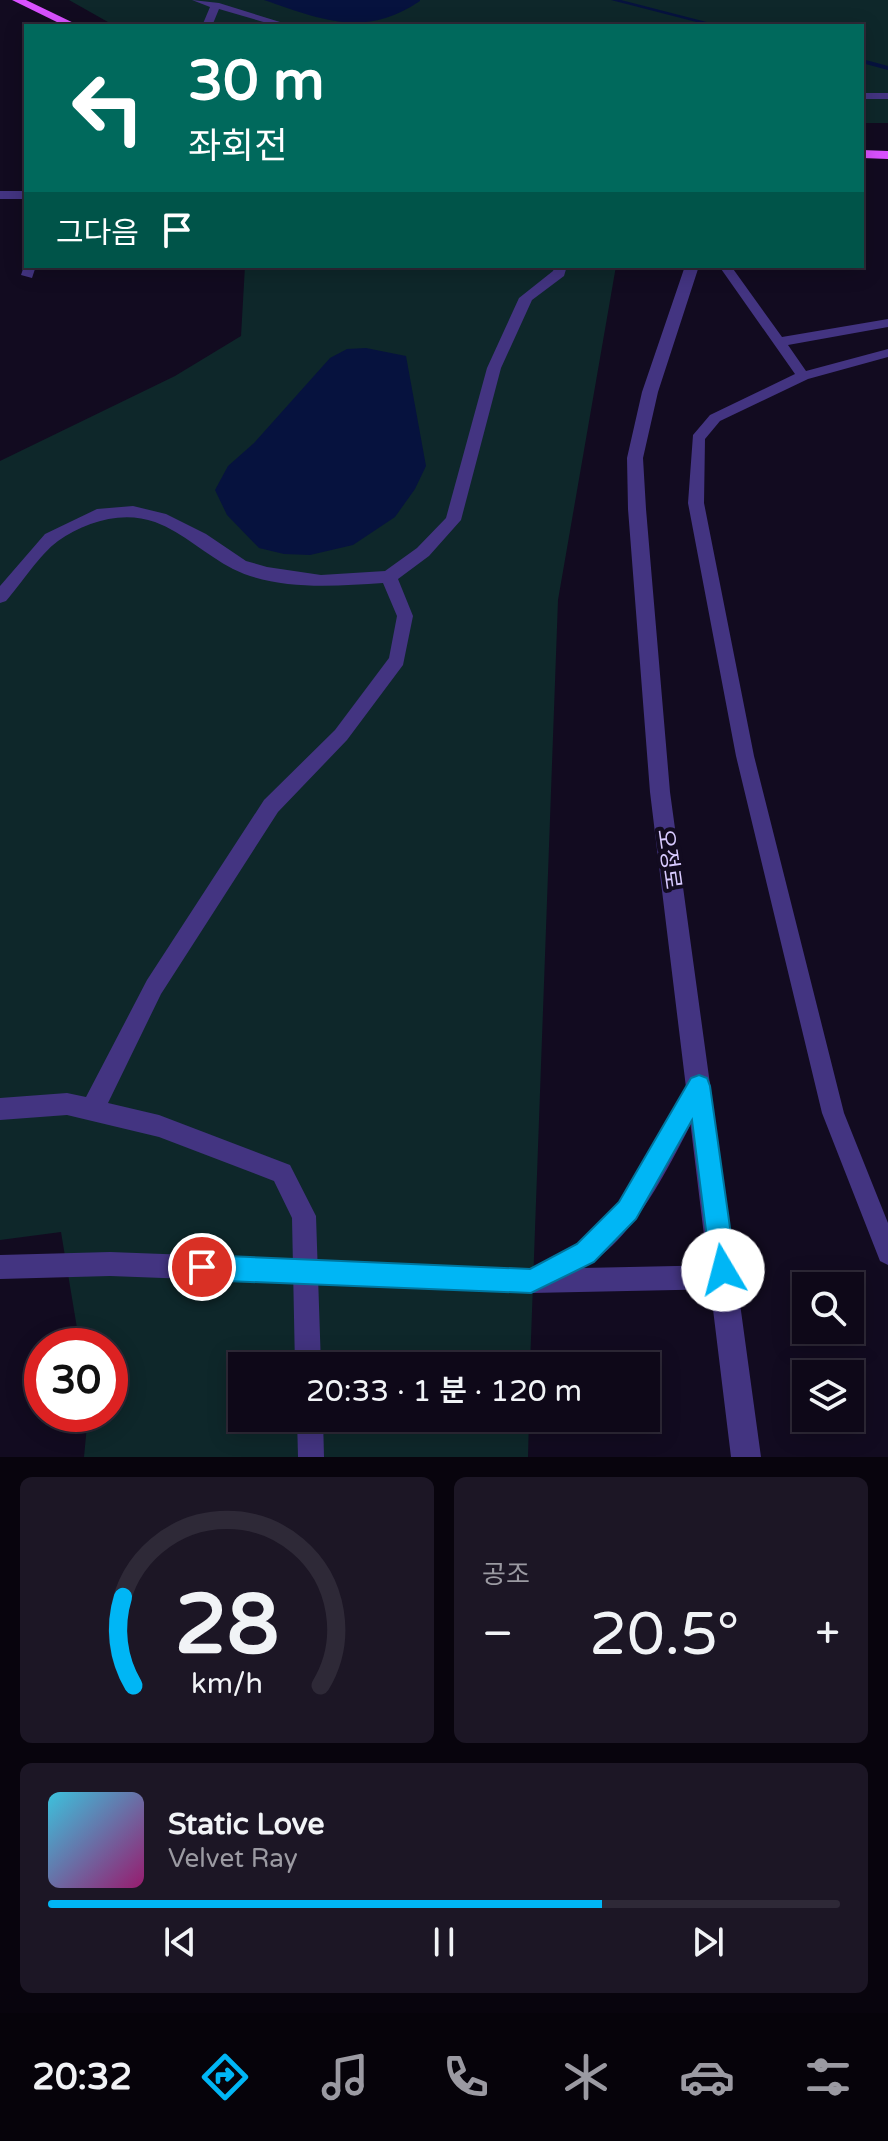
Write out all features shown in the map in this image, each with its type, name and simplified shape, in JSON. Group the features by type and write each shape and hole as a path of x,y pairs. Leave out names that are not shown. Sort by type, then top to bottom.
{"main road":[{"path":"17,0 70,24"},
{"path":"864,154 888,155"}],"street":[{"name":"오정로","path":"691,268 650,392 635,458 660,792 746,1457"}],"lane":[{"path":"197,0 281,24"},
{"path":"208,24 216,5"},
{"path":"864,96 888,96"},
{"path":"0,195 24,195"},
{"path":"0,597 51,538 102,513 133,511 160,518 200,538 240,565 267,573 321,581 389,577 423,552 453,520 494,368 526,298 559,273 560,268"},
{"path":"726,268 803,376"},
{"path":"779,342 888,323"},
{"path":"888,353 803,376 715,418 698,438 696,503 745,756 833,1113 888,1253"},
{"path":"92,1110 154,987 271,806 341,735 397,660 405,616 389,577"},
{"path":"531,1281 586,1253 628,1211 699,1086"},
{"path":"0,1109 67,1104 159,1126 282,1173 304,1216 308,1352"},
{"path":"0,1267 110,1264 531,1281 724,1277"},
{"path":"310,1432 311,1457"}],"green space":[{"path":"69,0 888,0 888,123 864,123 864,24 111,24"},
{"path":"245,268 616,268 558,600 531,1352 228,1352 228,1432 529,1432 528,1457 84,1457 86,1432 128,1432 128,1328 77,1328 61,1232 0,1240 0,461 175,376 241,336"}],"shaded area":[{"path":"264,0 420,1 380,20 342,22 304,14"},
{"path":"366,348 406,356 426,466 415,489 395,517 353,545 310,555 284,554 259,548 227,515 215,490 228,466 254,443 330,358 347,349"}],"waterway":[{"path":"614,0 711,24"},
{"path":"864,62 888,68"}],"route":[{"path":"202,1267 531,1281 586,1253 628,1211 699,1086 723,1270"}]}
